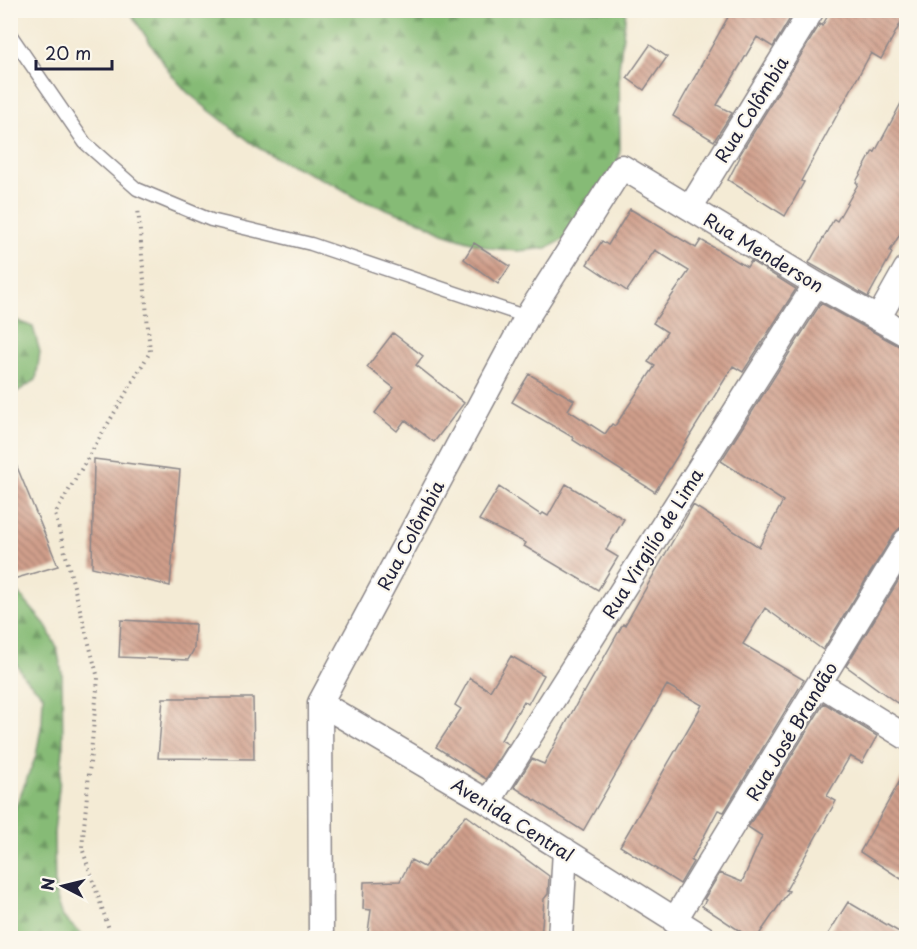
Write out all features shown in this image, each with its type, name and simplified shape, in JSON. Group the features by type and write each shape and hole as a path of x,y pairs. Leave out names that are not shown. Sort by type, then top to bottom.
{"street":[{"name":"Rua Colômbia","path":"690,208 812,10"},
{"name":"Rua Colômbia","path":"321,939 320,703 526,316 622,167"},
{"name":"Rua Menderson","path":"622,167 816,284 906,334"},
{"path":"879,317 906,269"},
{"name":"Rua Virgilío de Lima","path":"488,802 816,284"},
{"name":"Rua José Brandão","path":"674,921 906,541"},
{"path":"820,684 906,738"},
{"name":"Avenida Central","path":"320,703 488,802 704,939"},
{"path":"560,939 565,850"}],"lane":[{"path":"10,34 85,143 137,189 211,220 311,244 526,316"}],"path":[{"path":"112,939 82,849 98,678 55,514 150,352 137,189"}],"green space":[{"path":"129,11 626,11 619,68 620,149 617,174 569,237 547,248 518,251 490,248 443,233 420,221 361,200 257,147 187,92 170,73"},
{"path":"11,318 33,327 40,352 36,380 15,393 11,392"},
{"path":"10,584 45,624 57,648 62,673 63,751 54,833 55,892 63,917 82,935 82,938 11,938 11,818 36,756 42,722 43,695 24,677 11,654"}],"building":[{"path":"732,10 795,10 773,47 757,37 717,105 732,113 714,141 673,116"},
{"path":"831,10 906,10 906,13 881,59 871,53 801,181 804,182 785,216 728,180 739,156 820,24 822,26"},
{"path":"650,45 667,57 644,90 627,78"},
{"path":"906,94 906,224 868,297 809,263 834,219 837,221 858,184 856,182"},
{"path":"630,209 696,248 701,240 747,267 751,261 796,289 743,372 733,366 655,492 573,440 574,438 512,402 529,374 574,400 568,410 605,434 612,424 615,426 655,366 648,362 667,332 653,323 689,271 655,250 627,291 587,264 602,241 608,245"},
{"path":"474,243 510,266 498,284 464,259"},
{"path":"821,303 906,348 906,527 900,528 894,534 823,650 765,608 743,644 804,680 724,812 718,810 680,884 620,846 702,705 667,685 583,831 514,787 532,759 544,764 583,692 623,624 625,625 693,505 759,547 783,501 721,461"},
{"path":"393,333 423,356 416,365 464,403 434,442 405,420 397,431 375,413 394,388 367,367"},
{"path":"10,450 58,566 10,580"},
{"path":"94,459 180,470 170,586 92,567"},
{"path":"566,484 624,519 606,550 618,557 598,590 524,546 526,543 479,520 499,487 541,515 543,513 548,516"},
{"path":"906,568 906,704 899,700 897,703 846,666"},
{"path":"121,620 195,624 194,649 188,660 119,657"},
{"path":"511,656 544,675 528,704 524,701 501,740 508,744 486,779 436,747 461,709 455,705 470,678 490,691"},
{"path":"163,698 253,698 254,759 158,758"},
{"path":"824,703 877,736 862,763 850,756 827,796 836,801 786,890 789,891 756,939 752,939 702,906 706,900 704,899 720,873 742,882 762,836 748,827"},
{"path":"906,770 906,882 860,852"},
{"path":"466,815 549,876 548,894 544,899 541,939 367,939 371,910 363,909 364,882 400,881 411,860 424,867"},
{"path":"848,902 906,936 906,939 825,939"}]}
